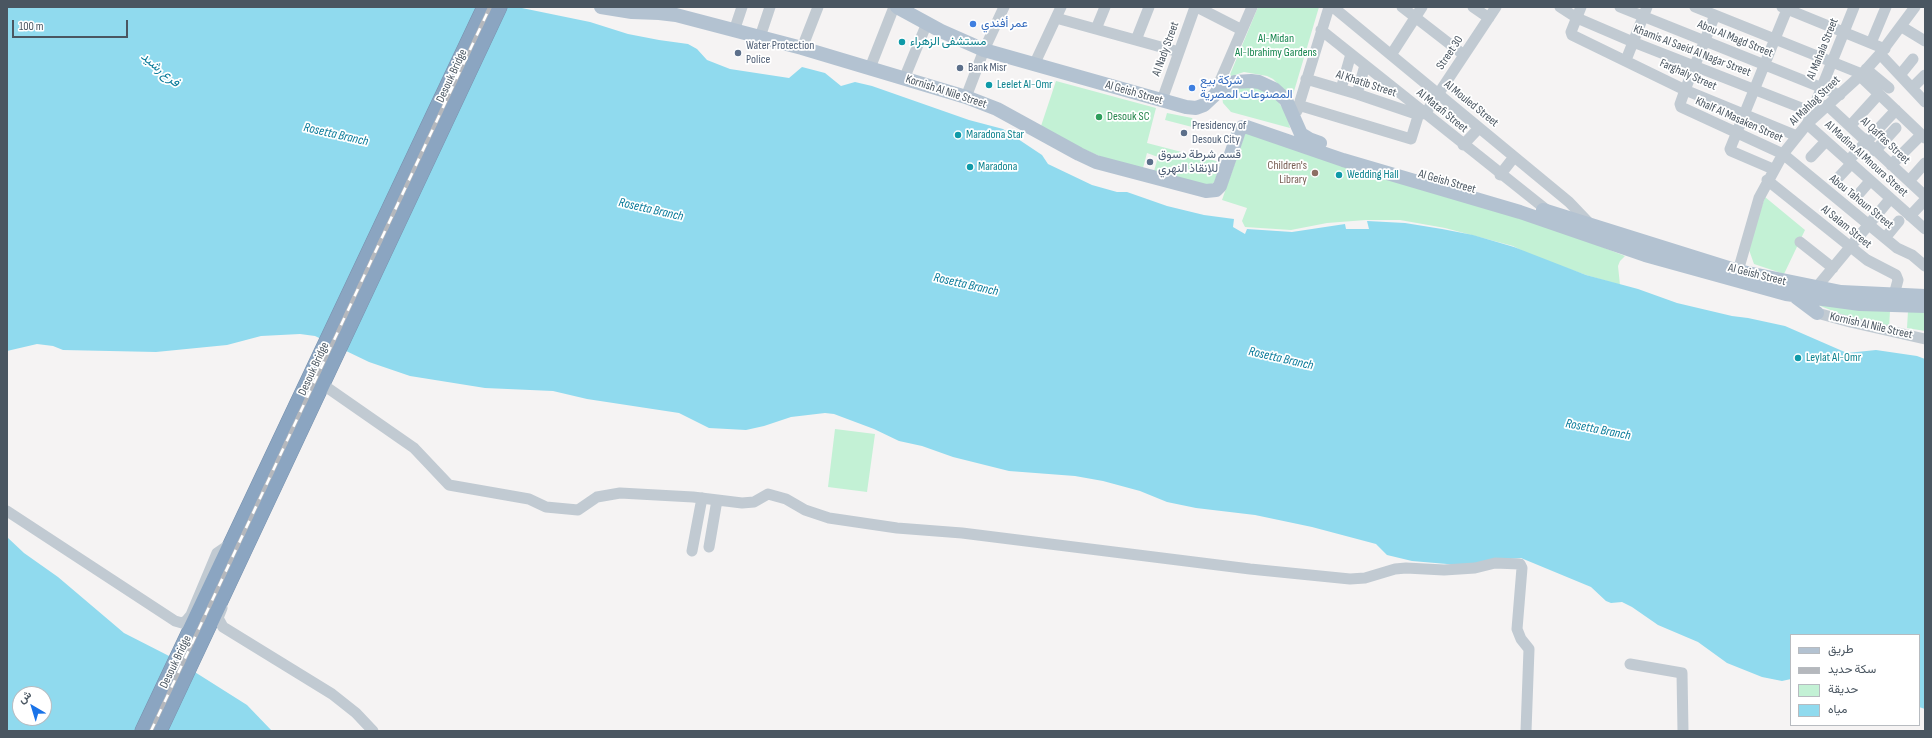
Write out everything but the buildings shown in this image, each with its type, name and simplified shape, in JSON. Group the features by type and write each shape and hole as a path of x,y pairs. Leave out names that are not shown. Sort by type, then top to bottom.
{"highway":[{"name":"Desouk Bridge","path":"143,731 223,579 252,532 322,384 331,349 485,7"},
{"name":"Desouk Bridge","path":"158,731 223,579 233,542 331,349 499,7"}],"main road":[{"name":"Kornish Al Nile Street","path":"601,7 646,10 676,15 802,48 966,97 997,109 1078,154 1096,162 1206,191 1216,190 1220,186 1240,129"},
{"name":"Al Geish Street","path":"895,7 926,24 984,50 1186,107 1196,108 1204,105 1224,88 1235,82 1259,82 1274,89 1280,94 1290,108 1298,130 1309,139 1438,180 1494,194 1738,271 1816,288 1854,293 1925,296"},
{"name":"Al Geish Street","path":"1240,129 1248,127 1343,160 1528,215 1645,255 1795,297 1860,304 1925,306"},
{"path":"1795,297 1817,313"}],"street":[{"path":"734,31 742,7"},
{"path":"760,37 770,7"},
{"path":"802,48 818,7"},
{"path":"870,68 895,7"},
{"path":"966,97 984,50 1004,7"},
{"path":"1034,65 1061,7"},
{"path":"1096,29 1105,7"},
{"path":"1136,40 1149,7"},
{"path":"1196,7 1242,30"},
{"name":"Al Nady Street","path":"1162,100 1196,7"},
{"path":"1214,96 1252,7"},
{"path":"1294,122 1329,7"},
{"name":"Al Mouled Street","path":"1333,7 1569,202 1590,224"},
{"path":"1402,7 1464,55"},
{"path":"1391,55 1422,7"},
{"path":"1473,7 1489,18"},
{"name":"Street 30","path":"1298,105 1411,139 1421,113 1438,94 1496,7"},
{"name":"Khamis Al Saeid Al Nagar Street","path":"1560,7 1576,18 1633,42 1815,113"},
{"path":"1576,18 1581,7"},
{"name":"Abou Al Magd Street","path":"1620,7 1646,12 1705,40 1840,95"},
{"name":"Al Mahala Street","path":"1815,113 1821,88 1854,7"},
{"path":"1872,44 1886,7"},
{"name":"Al Mahlag Street","path":"1738,271 1758,198 1773,169 1783,154 1815,113 1840,95 1883,51 1902,27 1915,7"},
{"path":"1699,8 1831,62 1863,73 1889,88"},
{"path":"1773,169 1730,151 1786,8 1872,44 1883,51 1900,75 1925,102"},
{"path":"1626,60 1646,12"},
{"path":"1685,90 1716,15"},
{"path":"1056,18 1179,52"},
{"name":"Farghaly Street","path":"1576,18 1571,34 1685,90 1797,136"},
{"path":"904,79 926,24"},
{"path":"1902,27 1925,41"},
{"name":"Al Matafi Street","path":"1321,30 1421,113 1548,211"},
{"path":"1341,89 1351,54"},
{"path":"1900,75 1913,59"},
{"path":"1357,94 1365,66"},
{"path":"1863,73 1879,94 1923,137 1891,165"},
{"path":"1912,88 1925,74"},
{"name":"Al Khatib Street","path":"1306,79 1421,113"},
{"name":"Khalf Al Masaken Street","path":"1685,90 1680,104 1682,108 1783,154"},
{"path":"1850,126 1879,94"},
{"name":"Al Qaffas Street","path":"1827,105 1925,196"},
{"path":"1837,179 1866,142 1896,110"},
{"name":"Al Madina Al Mnoura Street","path":"1807,124 1925,229"},
{"path":"1463,145 1479,128"},
{"path":"1875,150 1896,128"},
{"path":"1812,157 1826,141"},
{"name":"Abou Tahoun Street","path":"1783,154 1900,251 1912,256 1925,266"},
{"path":"1500,174 1514,157"},
{"path":"1909,181 1925,163"},
{"name":"Al Salam Street","path":"1767,180 1875,266 1897,276 1894,295"},
{"path":"1857,196 1870,181"},
{"path":"1816,288 1890,199"},
{"path":"1910,216 1925,200"},
{"path":"1885,238 1899,221"},
{"path":"1800,242 1832,268"},
{"name":"Kornish Al Nile Street","path":"1817,313 1925,339"},
{"path":"322,384 414,448 445,482 451,485 529,499 546,507 576,510 585,506 597,497 610,494 643,493 750,503 768,494 786,499 805,510 822,516 897,528 962,533 1250,569 1354,580 1401,568 1444,570 1475,568 1495,563 1520,564 1522,568 1517,627 1521,639 1530,649 1526,731"},
{"path":"692,551 702,498"},
{"path":"709,547 717,500"},
{"path":"7,512 175,621 182,623 191,615 216,553 233,542"},
{"path":"252,532 255,541 218,615 219,621 226,630 332,694 356,713 373,731"},
{"path":"1630,664 1682,673 1683,731"}],"green space":[{"name":"Al-Midan Al-Ibrahimy Gardens","path":"1258,7 1319,7 1292,98 1273,79 1267,76 1244,72 1229,77"},
{"name":"Desouk SC","path":"1056,81 1156,108 1147,143 1220,162 1215,181 1208,188 1154,171 1158,157 1147,153 1143,168 1104,158 1074,145 1041,126"},
{"path":"1253,86 1275,97 1287,115 1290,128 1231,112 1223,103 1222,96 1232,90"},
{"path":"1167,113 1192,118 1196,128 1165,120"},
{"path":"1246,131 1531,219 1625,256 1620,261 1618,266 1620,285 1532,256 1513,246 1445,228 1400,220 1366,220 1327,223 1291,230 1245,227 1242,221 1247,208 1222,200"},
{"path":"1765,197 1805,230 1784,274 1754,264 1748,247"},
{"path":"1810,302 1890,311 1889,328 1846,316"},
{"path":"1908,311 1925,312 1925,331 1907,328"},
{"path":"835,429 875,434 867,492 828,487"}],"water":[{"path":"7,7 517,7 590,22 628,34 688,44 697,49 707,60 730,69 789,78 802,67 825,73 841,86 855,82 872,86 969,120 1003,129 1042,155 1048,164 1092,185 1117,192 1127,192 1167,206 1204,215 1234,219 1233,227 1245,234 1247,229 1292,232 1345,224 1346,229 1369,229 1367,221 1405,223 1442,229 1473,235 1514,247 1586,275 1638,289 1677,303 1732,316 1785,326 1847,353 1876,350 1917,356 1925,359 1925,709 1920,707 1920,634 1790,634 1790,679 1782,681 1762,677 1727,663 1698,642 1658,625 1622,602 1611,603 1606,601 1591,587 1521,558 1510,559 1482,567 1412,561 1387,555 1376,544 1312,527 1255,515 1196,508 1167,502 1140,491 1103,481 1075,476 1009,471 953,457 922,446 899,441 874,429 834,414 825,413 791,417 746,430 709,428 679,413 587,399 553,391 485,388 410,376 369,362 315,336 300,334 261,336 227,345 156,352 63,350 53,346 37,344 7,351"},
{"path":"7,537 24,553 58,577 124,633 171,657 247,705 272,731 7,731"}],"railway":[{"path":"151,731 490,7"}],"place":[{"name":"عمر أفندي","path":"973,24"},
{"name":"مستشفى الزهراء","path":"902,42"},
{"name":"Water Protection Police","path":"738,53"},
{"name":"Bank Misr","path":"960,68"},
{"name":"Leelet Al-Omr","path":"989,85"},
{"name":"شركة بيع المصنوعات المصرية","path":"1192,88"},
{"name":"Desouk SC","path":"1099,117"},
{"name":"Presidency of Desouk City","path":"1184,133"},
{"name":"Maradona Star","path":"958,135"},
{"name":"قسم شرطة دسوق للإنقاذ النهري","path":"1150,162"},
{"name":"Maradona","path":"970,167"},
{"name":"Children's Library","path":"1315,173"},
{"name":"Wedding Hall","path":"1339,175"},
{"name":"Leylat Al-Omr","path":"1798,358"}],"water label":[{"name":"فرع رشيد","path":"160,70"},
{"name":"Rosetta Branch","path":"336,135"},
{"name":"Rosetta Branch","path":"651,210"},
{"name":"Rosetta Branch","path":"966,285"},
{"name":"Rosetta Branch","path":"1281,359"},
{"name":"Rosetta Branch","path":"1598,430"}]}
